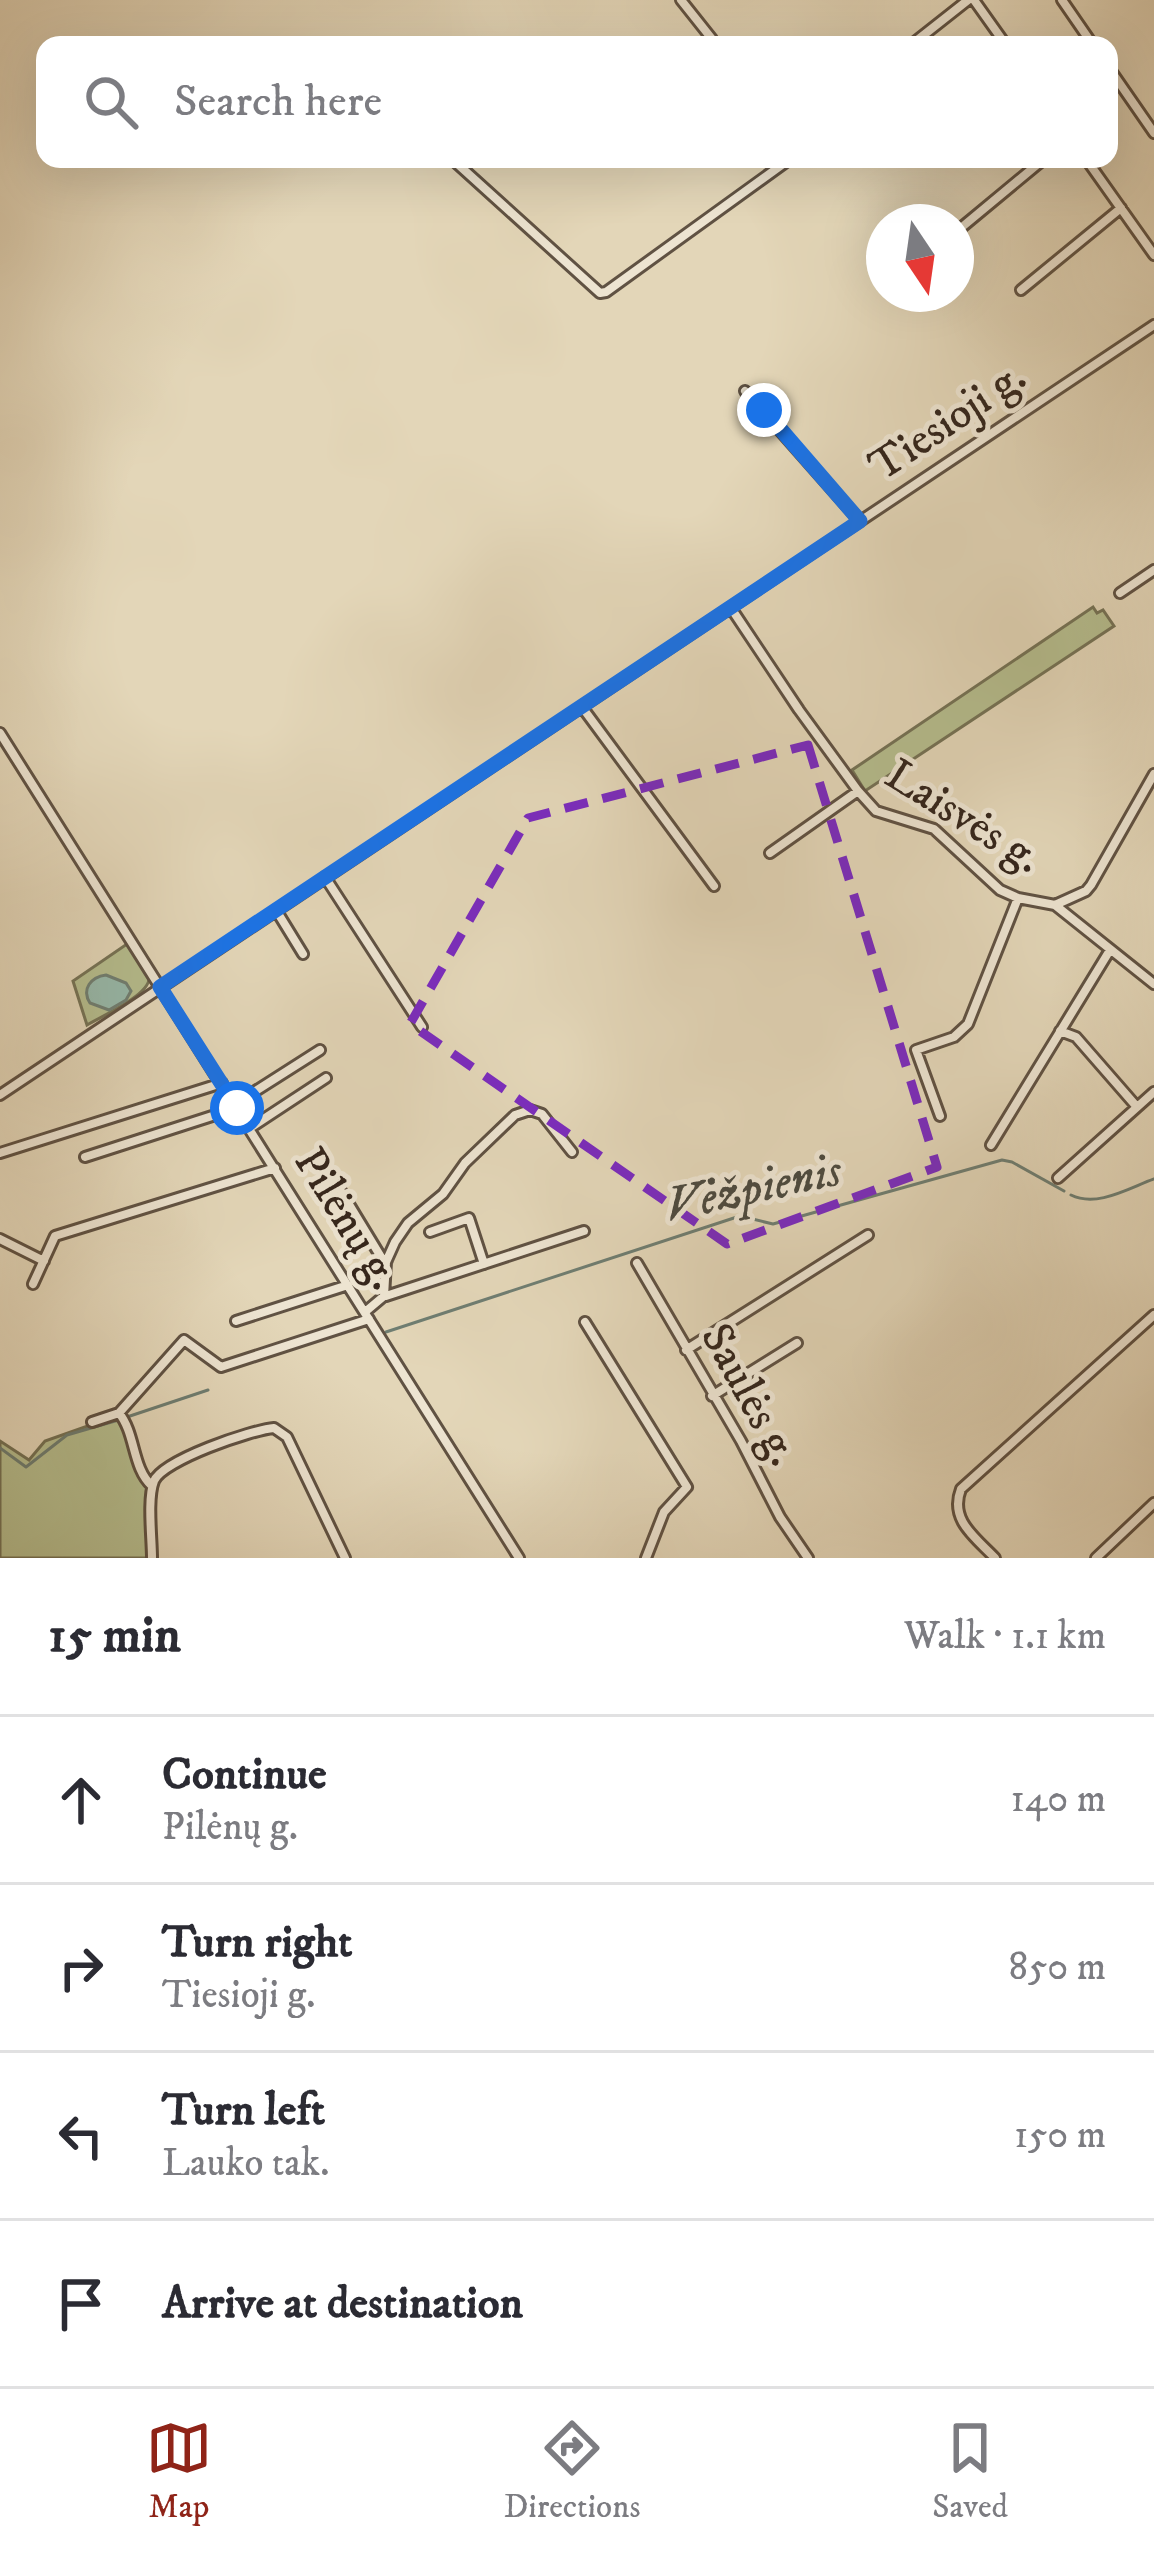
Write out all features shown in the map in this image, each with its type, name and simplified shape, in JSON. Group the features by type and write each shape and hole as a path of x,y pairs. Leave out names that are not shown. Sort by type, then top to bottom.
{"street":[{"path":"681,0 710,36"},
{"path":"923,36 971,0 999,36"},
{"path":"1062,0 1087,36"},
{"path":"1118,81 1154,133"},
{"path":"462,168 600,293 778,168"},
{"path":"974,217 1034,168"},
{"path":"1092,168 1154,255"},
{"path":"1021,290 1121,208"},
{"name":"Tiesioji g.","path":"0,1095 1154,325"},
{"path":"745,391 860,521"},
{"path":"1120,593 1154,571"},
{"name":"Laisvės g.","path":"731,608 869,805 883,815 934,829 990,882 1018,898 1055,905 1154,985"},
{"path":"582,706 714,886"},
{"name":"Pilėnų g.","path":"0,733 519,1558"},
{"path":"1055,905 1086,891 1154,774"},
{"path":"770,854 858,791"},
{"path":"326,877 422,1027"},
{"path":"940,1116 916,1050 954,1037 968,1024 1018,898"},
{"path":"276,910 303,954"},
{"path":"991,1145 1110,950"},
{"path":"1060,1031 1076,1037 1137,1107"},
{"path":"85,1156 236,1106 320,1050"},
{"path":"250,1128 326,1078"},
{"path":"0,1153 222,1083"},
{"path":"1058,1178 1154,1092"},
{"path":"384,1297 387,1260 408,1223 451,1186 465,1163 515,1115 530,1110 542,1114 572,1152"},
{"path":"33,1284 55,1236 275,1168"},
{"path":"331,1173 387,1260"},
{"path":"430,1232 469,1218 484,1264"},
{"path":"92,1422 119,1413 184,1340 221,1367 367,1316 384,1297 584,1231"},
{"path":"686,1349 868,1234"},
{"path":"0,1239 44,1261"},
{"name":"Saulės g.","path":"637,1263 780,1517 808,1558"},
{"path":"236,1321 348,1286"},
{"path":"995,1558 957,1514 955,1503 961,1489 1154,1315"},
{"path":"585,1322 687,1487 664,1512 646,1558"},
{"path":"712,1396 797,1343"},
{"path":"119,1413 144,1478 152,1486"},
{"path":"152,1558 152,1486 159,1473 258,1430 280,1430 287,1437 345,1558"},
{"path":"1096,1558 1154,1503"}],"highlighted area":[{"path":"808,745 937,1167 727,1244 410,1024 528,818"}],"green space":[{"path":"1093,607 1097,613 1103,610 1114,626 865,791 852,770"},
{"path":"127,944 146,969 147,985 87,1025 73,981"},
{"path":"119,1415 147,1488 149,1558 0,1558 0,1441 29,1460 45,1441"}],"shaded area":[{"path":"106,975 126,983 131,991 109,1010 90,1003 87,993 92,981"}],"waterway":[{"name":"Vėžpienis","path":"386,1332 740,1216 773,1224 1002,1160 1064,1191"},
{"name":"Vėžpienis","path":"1071,1195 1102,1198 1154,1179"},
{"name":"Vėžpienis","path":"127,1417 208,1390"},
{"name":"Vėžpienis","path":"0,1448 26,1467 67,1435 122,1419"}],"route":[{"path":"237,1108 160,987 860,521 764,410"}]}
